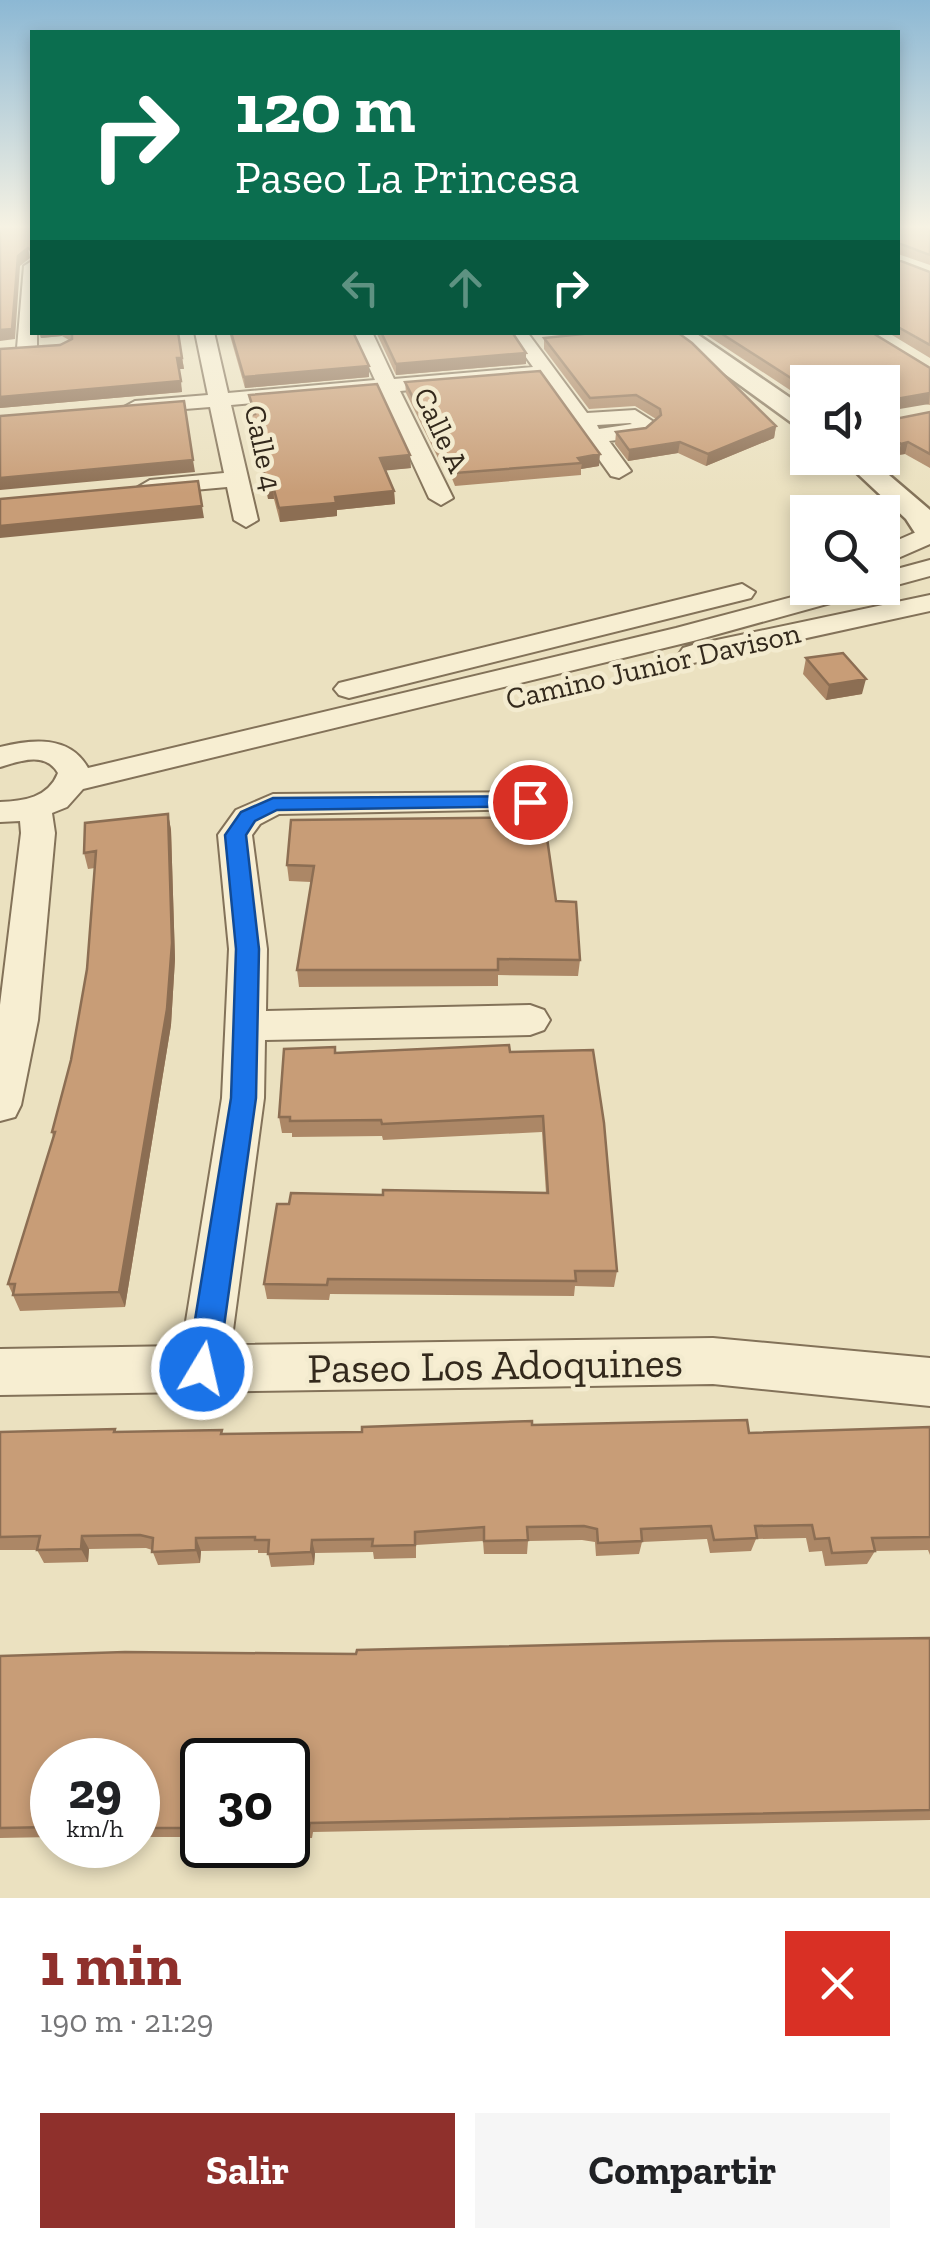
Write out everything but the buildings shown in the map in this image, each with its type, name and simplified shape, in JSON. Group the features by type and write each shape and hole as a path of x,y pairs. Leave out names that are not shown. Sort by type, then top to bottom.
{"street":[{"path":"0,350 36,348 35,335"},
{"name":"Calle 4","path":"205,335 246,520"},
{"name":"Calle A","path":"363,335 441,498"},
{"path":"682,335 790,410"},
{"path":"527,338 546,372 618,471"},
{"path":"110,408 546,372"},
{"path":"871,475 913,507 930,533 900,549"},
{"path":"900,475 930,486"},
{"path":"118,490 237,479"},
{"path":"900,576 930,568"},
{"path":"69,770 790,581"},
{"name":"Camino Junior Davison","path":"435,716 930,603"},
{"path":"0,757 38,750 69,770 683,635 792,605"},
{"path":"0,1105 18,1020 38,833 18,810 65,792 69,770"},
{"path":"202,1369 244,1098 248,949 235,835 248,817 273,804 530,802"},
{"path":"246,1026 530,1020"},
{"name":"Paseo Los Adoquines","path":"0,1372 713,1362 930,1382"}],"route":[{"path":"202,1369 244,1098 248,949 235,835 248,817 273,804 530,802"}]}
